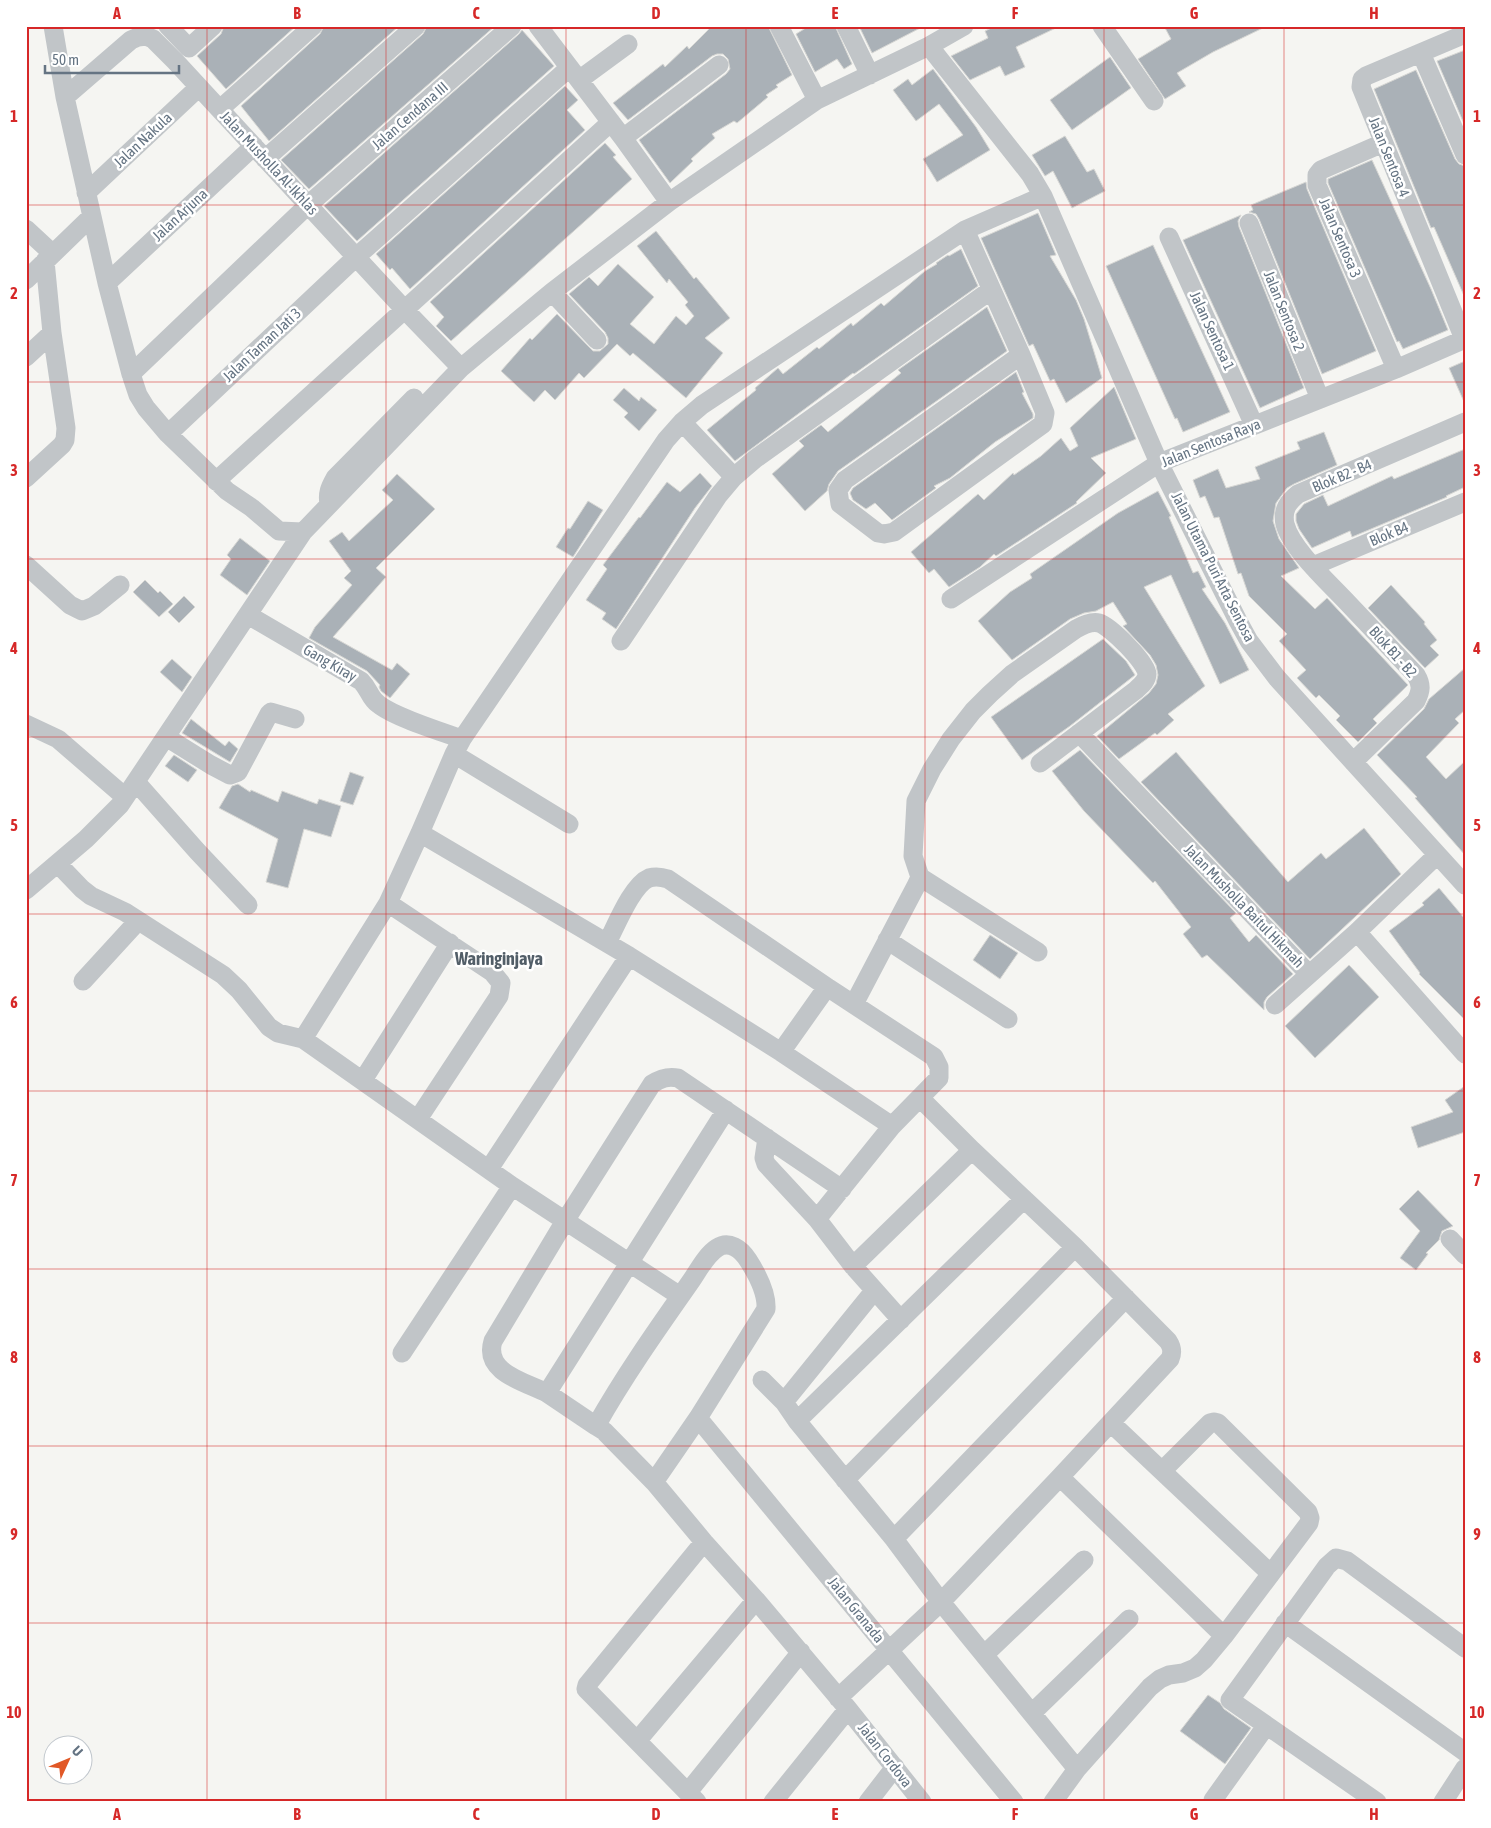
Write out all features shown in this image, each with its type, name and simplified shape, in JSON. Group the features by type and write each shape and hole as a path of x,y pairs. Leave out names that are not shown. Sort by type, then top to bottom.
{"street":[{"path":"53,26 65,97 86,193 130,374 138,395 146,408 168,434 216,481 252,508 278,531 303,532"},
{"path":"168,26 189,48 213,26"},
{"path":"220,109 313,26"},
{"name":"Jalan Arjuna","path":"107,284 260,153 416,26"},
{"name":"Jalan Cendana III","path":"130,374 308,205 512,26"},
{"path":"538,26 669,202"},
{"path":"779,26 817,100"},
{"path":"846,26 870,75"},
{"path":"26,890 104,822 131,789 303,532 456,364 669,202 817,100 929,46 964,26"},
{"path":"1102,26 1154,101"},
{"name":"Jalan Sentosa 4","path":"1464,339 1361,87 1362,79 1366,76 1465,34"},
{"name":"Jalan Musholla Al-Ikhlas","path":"65,97 131,40 146,36 153,39 200,87 456,364"},
{"name":"Jalan Taman Jati 3","path":"168,434 356,257 574,74 628,44"},
{"name":"Jalan Utama Puri Arta Sentosa","path":"929,46 1030,174 1043,196 1159,463 1249,641 1277,678 1465,886"},
{"path":"1421,52 1465,155"},
{"path":"622,138 719,65"},
{"name":"Jalan Nakula","path":"86,193 200,87"},
{"path":"216,481 611,122"},
{"name":"Jalan Sentosa 3","path":"1383,143 1321,170 1317,175 1317,185 1396,369"},
{"path":"303,1039 388,903 458,746 666,440 682,422 702,405 965,230 1043,196"},
{"path":"26,280 92,217"},
{"name":"Jalan Sentosa 2","path":"1249,223 1320,399"},
{"path":"26,229 49,257 52,333 66,419 65,440 54,454 40,464 26,478"},
{"path":"965,230 1021,355 1045,413 1045,420 1038,429 889,534 878,533 844,509 840,504 838,490 845,480 1021,355"},
{"name":"Jalan Sentosa 1","path":"1168,237 1254,426"},
{"path":"621,641 713,504 734,477 754,459 991,290"},
{"path":"552,292 597,340"},
{"path":"26,357 52,333"},
{"name":"Jalan Sentosa Raya","path":"951,600 1159,463 1396,369 1464,339"},
{"path":"682,422 734,477"},
{"name":"Blok B2 - B4","path":"1313,566 1292,540 1285,524 1284,510 1298,494 1465,422"},
{"name":"Blok B4","path":"1313,566 1465,502"},
{"path":"26,565 70,605 82,611 94,606 120,585"},
{"name":"Blok B1 - B2","path":"1313,566 1416,675 1421,683 1420,693 1416,701 1353,762"},
{"name":"Gang Kiray","path":"248,615 361,681 368,687 374,700 382,707 458,746 569,824"},
{"path":"1038,952 920,877 913,856 916,802 932,769 951,739 973,711 1012,674 1076,629 1088,623 1098,623 1106,627 1142,661 1147,676 1136,690 1040,764"},
{"path":"166,737 211,765 230,775 234,775 238,772 271,712 294,719"},
{"path":"26,724 58,739 131,789 197,851 248,905"},
{"name":"Jalan Musholla Baitul Hikmah","path":"1079,733 1309,974 1357,932 1437,855"},
{"path":"420,833 630,956 781,1052 892,1126"},
{"path":"58,864 82,890 125,912 223,975 239,990 270,1027 278,1033 303,1039 512,1186 680,1296"},
{"path":"854,1004 920,877"},
{"path":"607,943 637,888 650,878 668,879 934,1057 939,1067 939,1078 892,1126 817,1220"},
{"path":"388,903 492,972 501,983 499,996 418,1119"},
{"path":"83,982 138,921"},
{"path":"1357,932 1465,1054"},
{"path":"888,940 1008,1019"},
{"path":"363,1080 450,943"},
{"path":"489,1169 630,956"},
{"path":"1275,1005 1309,974"},
{"path":"781,1052 827,987"},
{"path":"565,1221 652,1084 660,1078 670,1076 678,1078 842,1189"},
{"path":"773,1802 843,1703 889,1650 941,1602 1060,1478 1170,1359 1172,1353 1168,1341 1126,1298 920,1098"},
{"path":"547,1394 628,1262 726,1110"},
{"path":"766,1138 764,1158 766,1164 817,1220 853,1266 901,1320"},
{"path":"853,1266 972,1150"},
{"path":"402,1353 512,1186"},
{"path":"797,1422 1024,1199"},
{"name":"Jalan Cordova","path":"565,1221 493,1342 491,1356 499,1369 547,1394 604,1431 654,1482 801,1652 922,1802"},
{"path":"1450,1238 1465,1255"},
{"path":"596,1426 602,1414 709,1255 716,1248 726,1244 736,1247 744,1254 767,1299 766,1310 698,1418 654,1482"},
{"path":"845,1480 1075,1247"},
{"path":"784,1402 874,1291"},
{"path":"894,1539 1126,1298"},
{"path":"762,1380 784,1402 797,1422 894,1539 941,1602 1077,1769"},
{"name":"Jalan Granada","path":"698,1418 1014,1802"},
{"path":"1111,1423 1271,1574"},
{"path":"1053,1802 1077,1769 1150,1687 1169,1675 1183,1673 1195,1668 1204,1660 1309,1523 1308,1512 1218,1423 1210,1424 1162,1471"},
{"path":"1060,1478 1224,1636"},
{"path":"704,1542 587,1685 588,1693 692,1797 801,1652"},
{"path":"1378,1802 1230,1700 1327,1566 1336,1558 1347,1561 1465,1648"},
{"path":"985,1654 1084,1560"},
{"path":"637,1741 756,1600"},
{"path":"1032,1713 1129,1618"},
{"path":"1285,1623 1465,1752"},
{"path":"1213,1801 1266,1726"},
{"path":"868,1802 895,1768"},
{"path":"1443,1802 1465,1768"}],"building":[{"path":"224,26 296,26 226,89 197,56 221,34"},
{"path":"324,26 399,26 269,141 241,106 320,34"},
{"path":"427,26 495,26 309,189 281,160 423,34"},
{"path":"712,26 768,26 792,75 776,85 778,87 766,95 768,97 737,123 734,121 712,134 715,138 691,159 693,161 670,183 639,140 726,74 730,69 728,59 723,54 712,56 628,120 613,103 663,64 665,67 687,46 689,49"},
{"path":"809,26 835,26 852,64 844,69 837,59 815,72 796,34"},
{"path":"859,26 924,26 872,53"},
{"path":"996,26 1060,26 1016,47 1025,67 1005,76 1000,66 970,80 951,56 988,38 985,31"},
{"path":"1164,26 1267,26 1213,52 1177,73 1186,86 1165,99 1138,59 1171,39"},
{"path":"522,30 554,66 357,241 324,206"},
{"path":"1465,50 1465,126 1437,61"},
{"path":"1110,57 1131,88 1072,130 1050,100"},
{"path":"933,69 976,127 990,150 937,182 923,159 963,135 939,104 916,121 893,90 908,79 912,85"},
{"path":"1416,70 1455,159 1459,164 1465,166 1465,298 1434,227 1431,228 1374,89"},
{"path":"565,86 578,100 567,110 585,130 410,289 392,268 390,270 376,254"},
{"path":"1065,136 1087,172 1094,169 1105,191 1072,208 1053,171 1045,176 1032,155"},
{"path":"605,143 616,155 613,157 632,179 451,341 436,326 444,317 430,302"},
{"path":"1372,160 1448,330 1403,349 1399,341 1397,342 1328,183 1328,179"},
{"path":"1306,182 1307,189 1376,351 1322,374 1259,219 1256,214 1249,212 1253,210 1251,205"},
{"path":"1038,213 1056,255 1050,256 1076,300 1084,319 1102,378 1066,403 1054,379 1050,381 1033,344 1029,346 981,238"},
{"path":"1241,215 1238,221 1239,227 1304,388 1260,408 1183,240"},
{"path":"656,231 694,279 696,277 730,318 705,338 723,353 686,398 633,353 630,356 617,344 584,378 579,373 555,400 545,390 534,402 501,371 530,338 532,340 557,314 593,351 600,351 608,344 605,332 569,294 589,277 598,286 618,264 654,297 630,324 654,344 676,316 686,325 694,316 685,305 688,302 669,279 667,283 637,246"},
{"path":"1153,245 1230,412 1183,432 1177,418 1175,419 1106,266"},
{"path":"961,249 978,286 853,373 735,461 707,430 756,390 755,388 778,368 783,374 817,347 819,349 851,323 853,326 881,303 884,306 936,263"},
{"path":"987,307 1007,351 838,471 829,484 827,491 805,511 772,474 804,446 799,441 821,425 828,432 901,373 898,370"},
{"path":"1465,361 1465,404 1449,368"},
{"path":"1016,372 1024,392 1022,393 1033,414 1033,418 995,442 950,478 934,486 936,488 892,520 875,503 866,509 853,500 850,493 853,488"},
{"path":"1114,387 1136,439 1091,458 1106,473 1077,503 996,556 994,554 980,567 949,587 934,569 929,573 911,552 978,494 984,500 1013,473 1014,475 1041,456 1061,438 1070,451 1078,446 1070,428"},
{"path":"624,388 639,401 641,397 657,410 639,431 624,417 628,413 613,400"},
{"path":"1324,432 1337,465 1287,488 1276,503 1273,521 1279,539 1299,568 1281,576 1315,609 1327,598 1408,685 1373,719 1377,723 1358,742 1336,720 1340,716 1319,695 1316,698 1297,678 1306,670 1279,641 1287,634 1249,596 1241,573 1238,574 1219,517 1214,518 1205,496 1200,498 1193,480 1218,469 1226,488 1260,479 1255,467 1300,449 1297,442"},
{"path":"1465,449 1465,487 1447,497 1352,537 1350,531 1312,548 1299,529 1296,514 1304,504 1323,495 1328,506 1392,476 1394,479"},
{"path":"700,473 712,486 695,508 616,629 602,619 606,613 586,600 607,569 603,565 667,482 680,492"},
{"path":"397,474 435,509 376,568 386,577 333,637 392,670 397,663 410,674 390,698 381,691 380,685 367,671 309,638 315,627 352,585 344,578 351,571 329,541 342,532 349,541 393,500 382,490"},
{"path":"1158,491 1171,516 1169,517 1193,573 1198,571 1206,587 1202,589 1225,623 1249,670 1220,684 1171,575 1144,587 1205,686 1168,714 1174,720 1157,735 1155,733 1119,759 1097,736 1149,693 1156,684 1158,675 1156,665 1150,655 1123,626 1127,624 1113,602 1096,611 1084,613 1070,619 1012,660 978,621 1010,592 1032,578 1030,574 1118,513"},
{"path":"588,501 603,510 573,557 556,547"},
{"path":"240,538 270,561 247,595 220,575 231,559 227,555"},
{"path":"145,580 173,604 159,617 133,592"},
{"path":"1391,585 1425,622 1424,624 1437,640 1430,646 1439,655 1425,668 1368,608"},
{"path":"184,596 195,607 179,623 168,612"},
{"path":"1103,639 1126,661 1135,675 1070,726 1022,760 991,717"},
{"path":"172,659 192,677 182,692 160,672"},
{"path":"1465,668 1465,710 1455,719 1459,723 1426,757 1446,779 1465,761 1465,855 1415,798 1417,797 1377,755 1424,709 1429,699"},
{"path":"191,719 225,746 229,741 238,749 230,762 182,733"},
{"path":"1080,750 1236,913 1230,918 1249,942 1256,935 1293,974 1267,997 1264,1002 1264,1010 1207,955 1202,958 1183,934 1191,927 1155,881 1153,883 1084,811 1052,771"},
{"path":"1176,752 1288,882 1321,853 1326,859 1364,828 1401,874 1310,959 1141,782"},
{"path":"174,755 197,770 188,782 165,766"},
{"path":"350,772 364,777 353,805 340,801"},
{"path":"238,784 250,792 251,790 278,802 282,791 317,804 319,799 341,806 331,837 304,829 288,888 266,882 278,839 219,808 232,786"},
{"path":"1439,888 1465,919 1465,1020 1419,974 1389,931 1424,905 1422,903"},
{"path":"990,935 1018,953 1000,979 973,960"},
{"path":"1349,965 1379,997 1315,1058 1285,1026"},
{"path":"1465,1086 1465,1132 1418,1148 1411,1127 1453,1112 1445,1100"},
{"path":"1418,1190 1453,1226 1442,1231 1439,1240 1426,1253 1428,1254 1416,1270 1400,1258 1420,1231 1399,1209"},
{"path":"1208,1695 1251,1728 1225,1764 1180,1731"}],"district":[{"name":"Waringinjaya","path":"499,959"}]}
